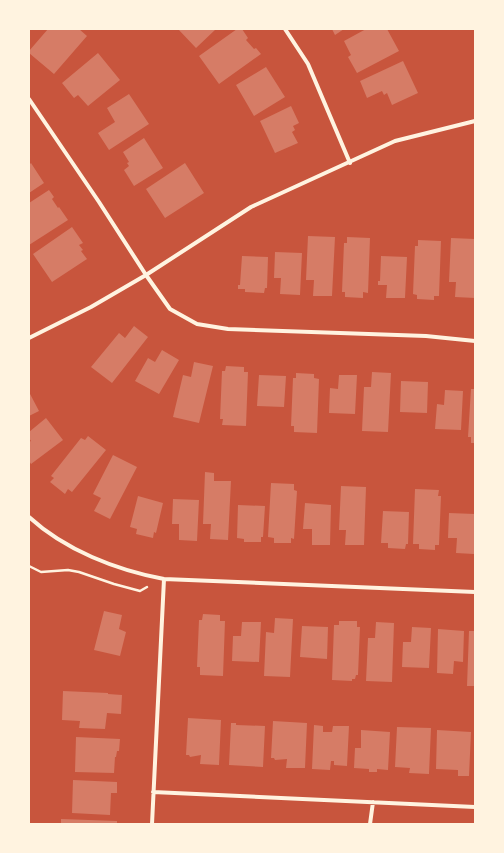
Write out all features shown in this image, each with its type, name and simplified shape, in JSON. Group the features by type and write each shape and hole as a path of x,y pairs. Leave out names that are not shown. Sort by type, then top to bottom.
{"street":[{"path":"285,29 308,64 350,163"},
{"path":"29,99 99,202 146,275 170,308 197,324 228,330 426,336 475,341"},
{"path":"29,338 91,307 146,275 251,207 395,142 475,121"},
{"path":"29,517 54,536 81,552 139,575 164,579 475,592"},
{"path":"152,824 164,579"},
{"path":"153,792 475,807"},
{"path":"370,824 373,802"}],"path":[{"path":"29,566 41,572 68,570 79,572 140,590 164,579"}],"building":[{"path":"48,29 79,29 87,36 54,74 29,53 29,51"},
{"path":"178,29 216,29 196,48"},
{"path":"237,29 242,29 248,38 246,40 261,54 219,84 199,56"},
{"path":"332,29 344,29 335,35"},
{"path":"366,29 387,29 399,51 357,73 348,57 351,55 344,41"},
{"path":"98,53 120,80 88,106 78,95 74,98 62,83"},
{"path":"403,61 418,93 392,105 387,93 384,95 382,91 367,98 360,81"},
{"path":"266,67 285,97 254,116 236,85"},
{"path":"129,94 149,124 109,150 98,133 115,122 107,108"},
{"path":"291,106 299,123 293,126 295,130 292,132 298,143 275,153 260,121"},
{"path":"144,138 163,168 134,186 124,170 129,166 127,163 129,162 123,152"},
{"path":"31,163 44,183 29,193 29,165"},
{"path":"185,163 204,193 165,218 146,189"},
{"path":"49,190 54,197 52,199 68,220 29,245 29,203"},
{"path":"72,227 83,243 79,245 83,250 81,251 87,259 52,282 33,254"},
{"path":"308,236 335,237 332,296 313,296 314,280 306,280"},
{"path":"347,237 370,238 368,293 363,292 363,298 345,297 345,292 342,292 344,243 347,243"},
{"path":"451,238 475,239 475,298 455,297 456,282 449,282"},
{"path":"418,240 441,241 439,296 434,296 434,300 417,299 417,295 413,294 415,246 418,246"},
{"path":"275,252 302,253 300,295 280,294 281,278 274,278"},
{"path":"242,256 268,257 267,288 265,288 264,293 245,292 245,289 238,289 238,285 240,285"},
{"path":"381,256 407,257 405,298 386,298 387,285 378,285 378,281 380,281"},
{"path":"134,326 148,337 112,383 91,367 119,333 125,338"},
{"path":"162,350 179,360 159,394 135,381 148,358 155,362"},
{"path":"194,362 213,366 199,423 173,417 183,375 191,377"},
{"path":"226,366 244,367 244,372 248,372 246,426 222,425 223,419 220,419 222,371 225,371"},
{"path":"372,372 391,373 388,432 362,431 364,387 371,387"},
{"path":"296,373 314,374 314,378 319,379 317,433 294,432 294,426 291,426 293,378 296,378"},
{"path":"259,375 286,376 284,407 257,406"},
{"path":"339,375 357,375 355,414 329,413 330,388 338,389"},
{"path":"401,381 428,382 427,413 400,412"},
{"path":"474,385 475,443 471,443 471,437 468,437 471,389 474,389"},
{"path":"445,390 463,391 461,430 435,429 437,404 444,405"},
{"path":"29,392 39,411 29,416"},
{"path":"46,418 63,440 31,464 29,461 29,442 31,441 29,438 29,432"},
{"path":"88,436 106,450 72,492 68,489 65,494 50,482 54,478 51,476 81,438 85,440"},
{"path":"113,455 137,467 110,519 94,511 101,498 93,494"},
{"path":"205,472 214,473 214,481 231,481 228,540 210,539 211,524 203,524"},
{"path":"271,483 294,484 294,490 297,491 294,539 291,538 291,543 274,543 274,538 268,537"},
{"path":"341,486 366,487 364,545 345,545 346,530 339,530"},
{"path":"415,489 439,490 438,496 441,496 439,545 435,545 435,550 419,549 419,544 413,544"},
{"path":"138,496 163,503 156,533 154,532 153,538 136,534 137,529 130,527"},
{"path":"173,499 199,500 197,541 179,540 179,524 172,524"},
{"path":"305,503 331,505 330,545 312,545 312,529 303,529"},
{"path":"238,505 265,506 263,537 261,537 261,542 244,542 244,539 237,538"},
{"path":"383,511 409,512 408,544 406,544 405,549 388,548 388,543 381,543"},
{"path":"449,513 475,514 474,554 456,553 457,538 448,538"},
{"path":"104,611 122,615 119,629 126,632 120,656 94,650"},
{"path":"203,614 220,615 220,621 225,621 223,676 200,675 200,667 197,667 199,620 202,620"},
{"path":"275,618 293,619 290,677 264,676 266,632 274,633"},
{"path":"339,621 357,621 357,627 360,627 358,675 356,675 355,679 352,679 352,681 332,680 334,625 339,625"},
{"path":"242,622 261,622 259,662 232,661 233,636 241,636"},
{"path":"376,622 394,623 392,682 366,681 368,638 375,638"},
{"path":"302,626 328,627 327,659 300,657"},
{"path":"412,627 431,628 429,668 402,667 403,642 411,642"},
{"path":"438,629 464,631 463,662 454,661 453,674 437,673"},
{"path":"469,631 475,631 475,686 467,686"},
{"path":"63,691 122,695 121,714 107,713 105,729 79,728 80,721 62,720"},
{"path":"188,718 221,720 219,765 200,764 201,755 190,757 189,755 186,755"},
{"path":"273,721 307,723 305,768 286,768 287,759 275,760 274,758 271,758"},
{"path":"231,723 236,723 236,725 265,726 263,767 229,765"},
{"path":"314,725 323,726 323,732 332,732 333,726 349,726 347,766 334,765 334,761 331,761 330,770 312,769"},
{"path":"397,727 431,728 429,774 409,773 410,768 395,767"},
{"path":"361,730 390,732 388,770 377,769 377,772 369,772 369,769 354,768 355,748 361,748"},
{"path":"437,730 471,732 469,776 458,776 458,770 436,769"},
{"path":"76,737 120,739 119,751 117,751 115,757 114,773 75,772"},
{"path":"73,780 117,782 117,793 111,793 110,815 72,813"},
{"path":"61,819 117,821 117,824 61,824"}]}
